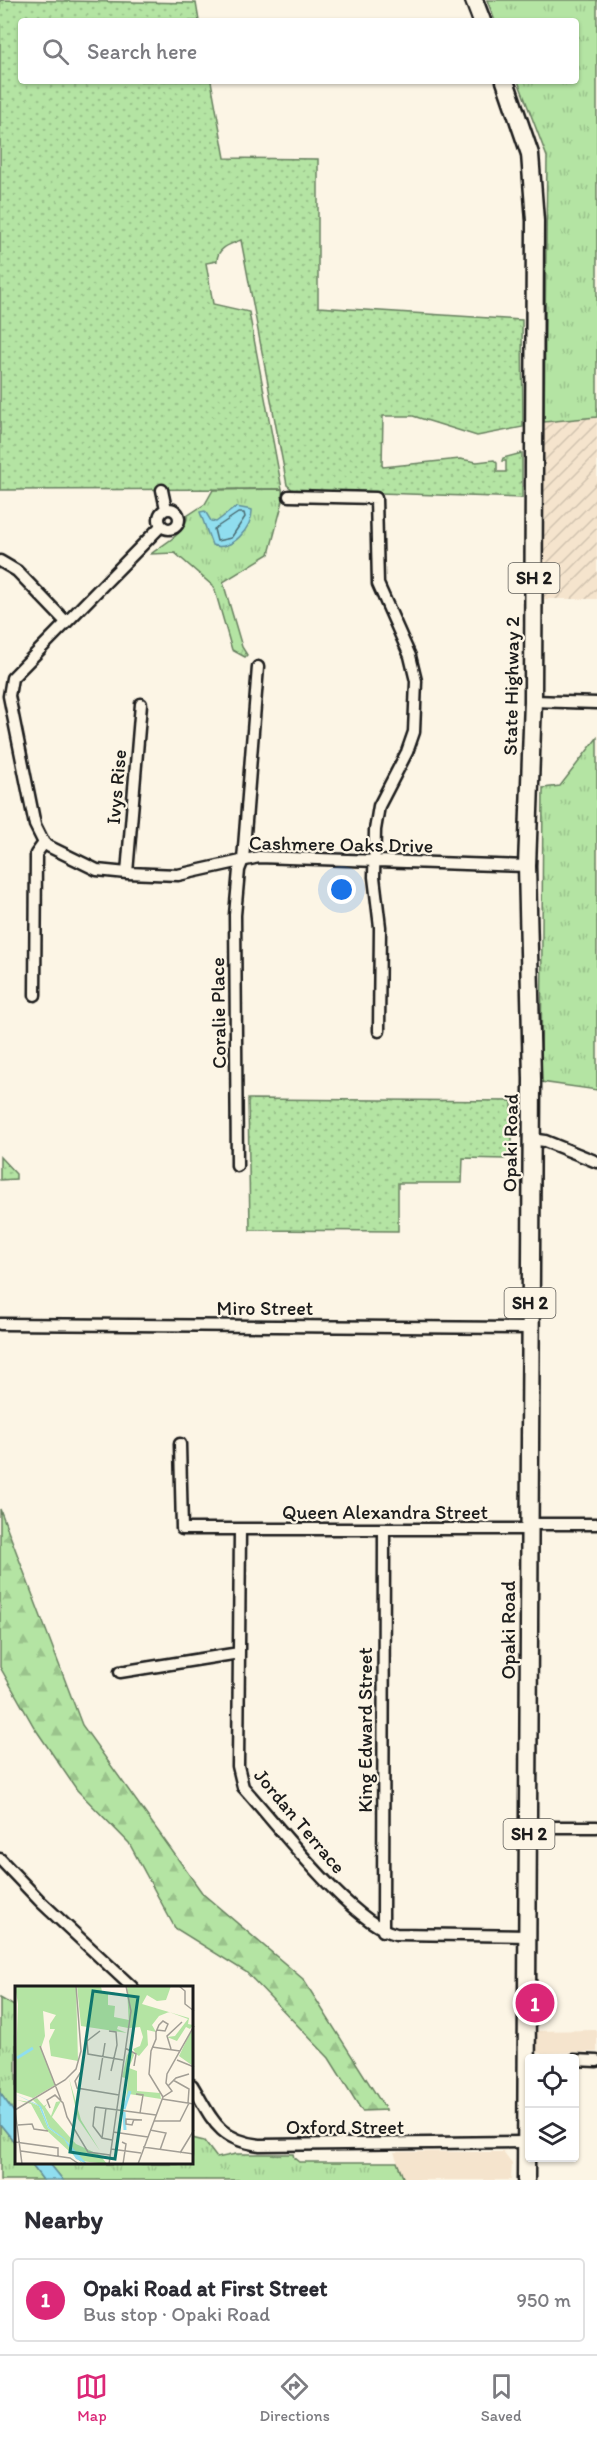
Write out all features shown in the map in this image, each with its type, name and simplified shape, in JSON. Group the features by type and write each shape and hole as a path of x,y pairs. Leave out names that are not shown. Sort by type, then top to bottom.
{"highway":[{"path":"474,0 481,18"},
{"name":"State Highway 2","path":"507,84 527,143 535,199 533,701 527,866 532,1079"},
{"name":"Opaki Road","path":"528,2054 532,1079"},
{"name":"Opaki Road","path":"526,2162 526,2180"}],"street":[{"path":"162,490 166,509"},
{"path":"289,496 376,498 378,584 414,668 415,707 411,742 379,806 374,861 380,917 379,1031"},
{"path":"161,526 170,529 176,526 179,520 176,511 166,509"},
{"path":"161,526 159,516 166,509"},
{"path":"35,994 36,854 44,843 35,825 9,687 19,668 161,526"},
{"path":"0,561 17,571 66,622"},
{"name":"Coralie Place","path":"237,1166 236,915 239,870 243,860 258,667"},
{"path":"533,701 597,703"},
{"name":"Ivys Rise","path":"126,873 141,704"},
{"name":"Cashmere Oaks Drive","path":"44,843 98,870 126,873 178,875 258,857 527,866"},
{"path":"531,1139 545,1141 597,1162"},
{"name":"Miro Street","path":"0,1324 530,1328"},
{"name":"Queen Alexandra Street","path":"180,1444 182,1529 521,1529 537,1524 597,1524"},
{"name":"King Edward Street","path":"383,1931 384,1529"},
{"name":"Jordan Terrace","path":"240,1530 238,1766 243,1787 353,1910 383,1931 396,1934 527,1936"},
{"path":"120,1672 239,1653"},
{"path":"529,1827 597,1827"},
{"path":"0,1859 41,1902 132,1986"},
{"path":"579,2060 597,2061"},
{"name":"Oxford Street","path":"194,2088 221,2131 230,2139 243,2143 260,2145 525,2142"}],"shaded area":[{"path":"597,417 597,599 544,599 544,422"},
{"path":"597,2030 597,2052 538,2053 534,2047 534,2031"},
{"path":"394,2152 503,2152 512,2164 511,2180 404,2180"}],"green space":[{"path":"0,0 196,3 198,18 18,18 18,84 212,84 225,158 318,159 318,307 522,320 523,427 477,436 413,416 383,416 382,465 383,467 460,459 477,462 494,460 497,463 497,472 506,472 506,461 502,461 503,458 522,453 522,498 293,490 287,485 241,240 222,250 217,261 206,263 213,304 249,312 282,489 0,490"},
{"path":"487,0 597,0 597,417 544,422 547,157 519,84 579,84 579,18 494,18"},
{"path":"282,489 283,501 269,554 223,582 242,647 247,655 245,657 232,650 214,587 175,553 151,554 179,533 187,516 205,504 213,490"},
{"path":"597,738 597,1090 541,1082 543,788 560,786"},
{"path":"248,1099 512,1101 512,1155 506,1155 505,1159 463,1158 462,1183 398,1183 398,1231 250,1230"},
{"path":"0,1157 16,1174 16,1179 0,1180"},
{"path":"0,1509 82,1725 203,1894 303,1979 386,2110 362,2111 329,2058 246,1972 175,1928 129,1843 77,1790 34,1727 0,1667"},
{"path":"0,1998 15,2006 15,2114 0,2093"},
{"path":"0,2124 15,2143 15,2165 32,2165 43,2180 0,2180"},
{"path":"194,2138 204,2141 217,2158 236,2154 293,2154 299,2162 397,2162 404,2180 63,2180 51,2165 194,2165"}],"water":[{"path":"236,507 252,510 245,531 240,537 226,545 212,545 200,512 205,511 211,521 216,522"},
{"path":"0,2093 15,2114 15,2143 0,2124"},
{"path":"32,2165 51,2165 63,2180 43,2180"}],"place":[{"name":"Opaki Road at First Street","path":"535,2003"}]}
